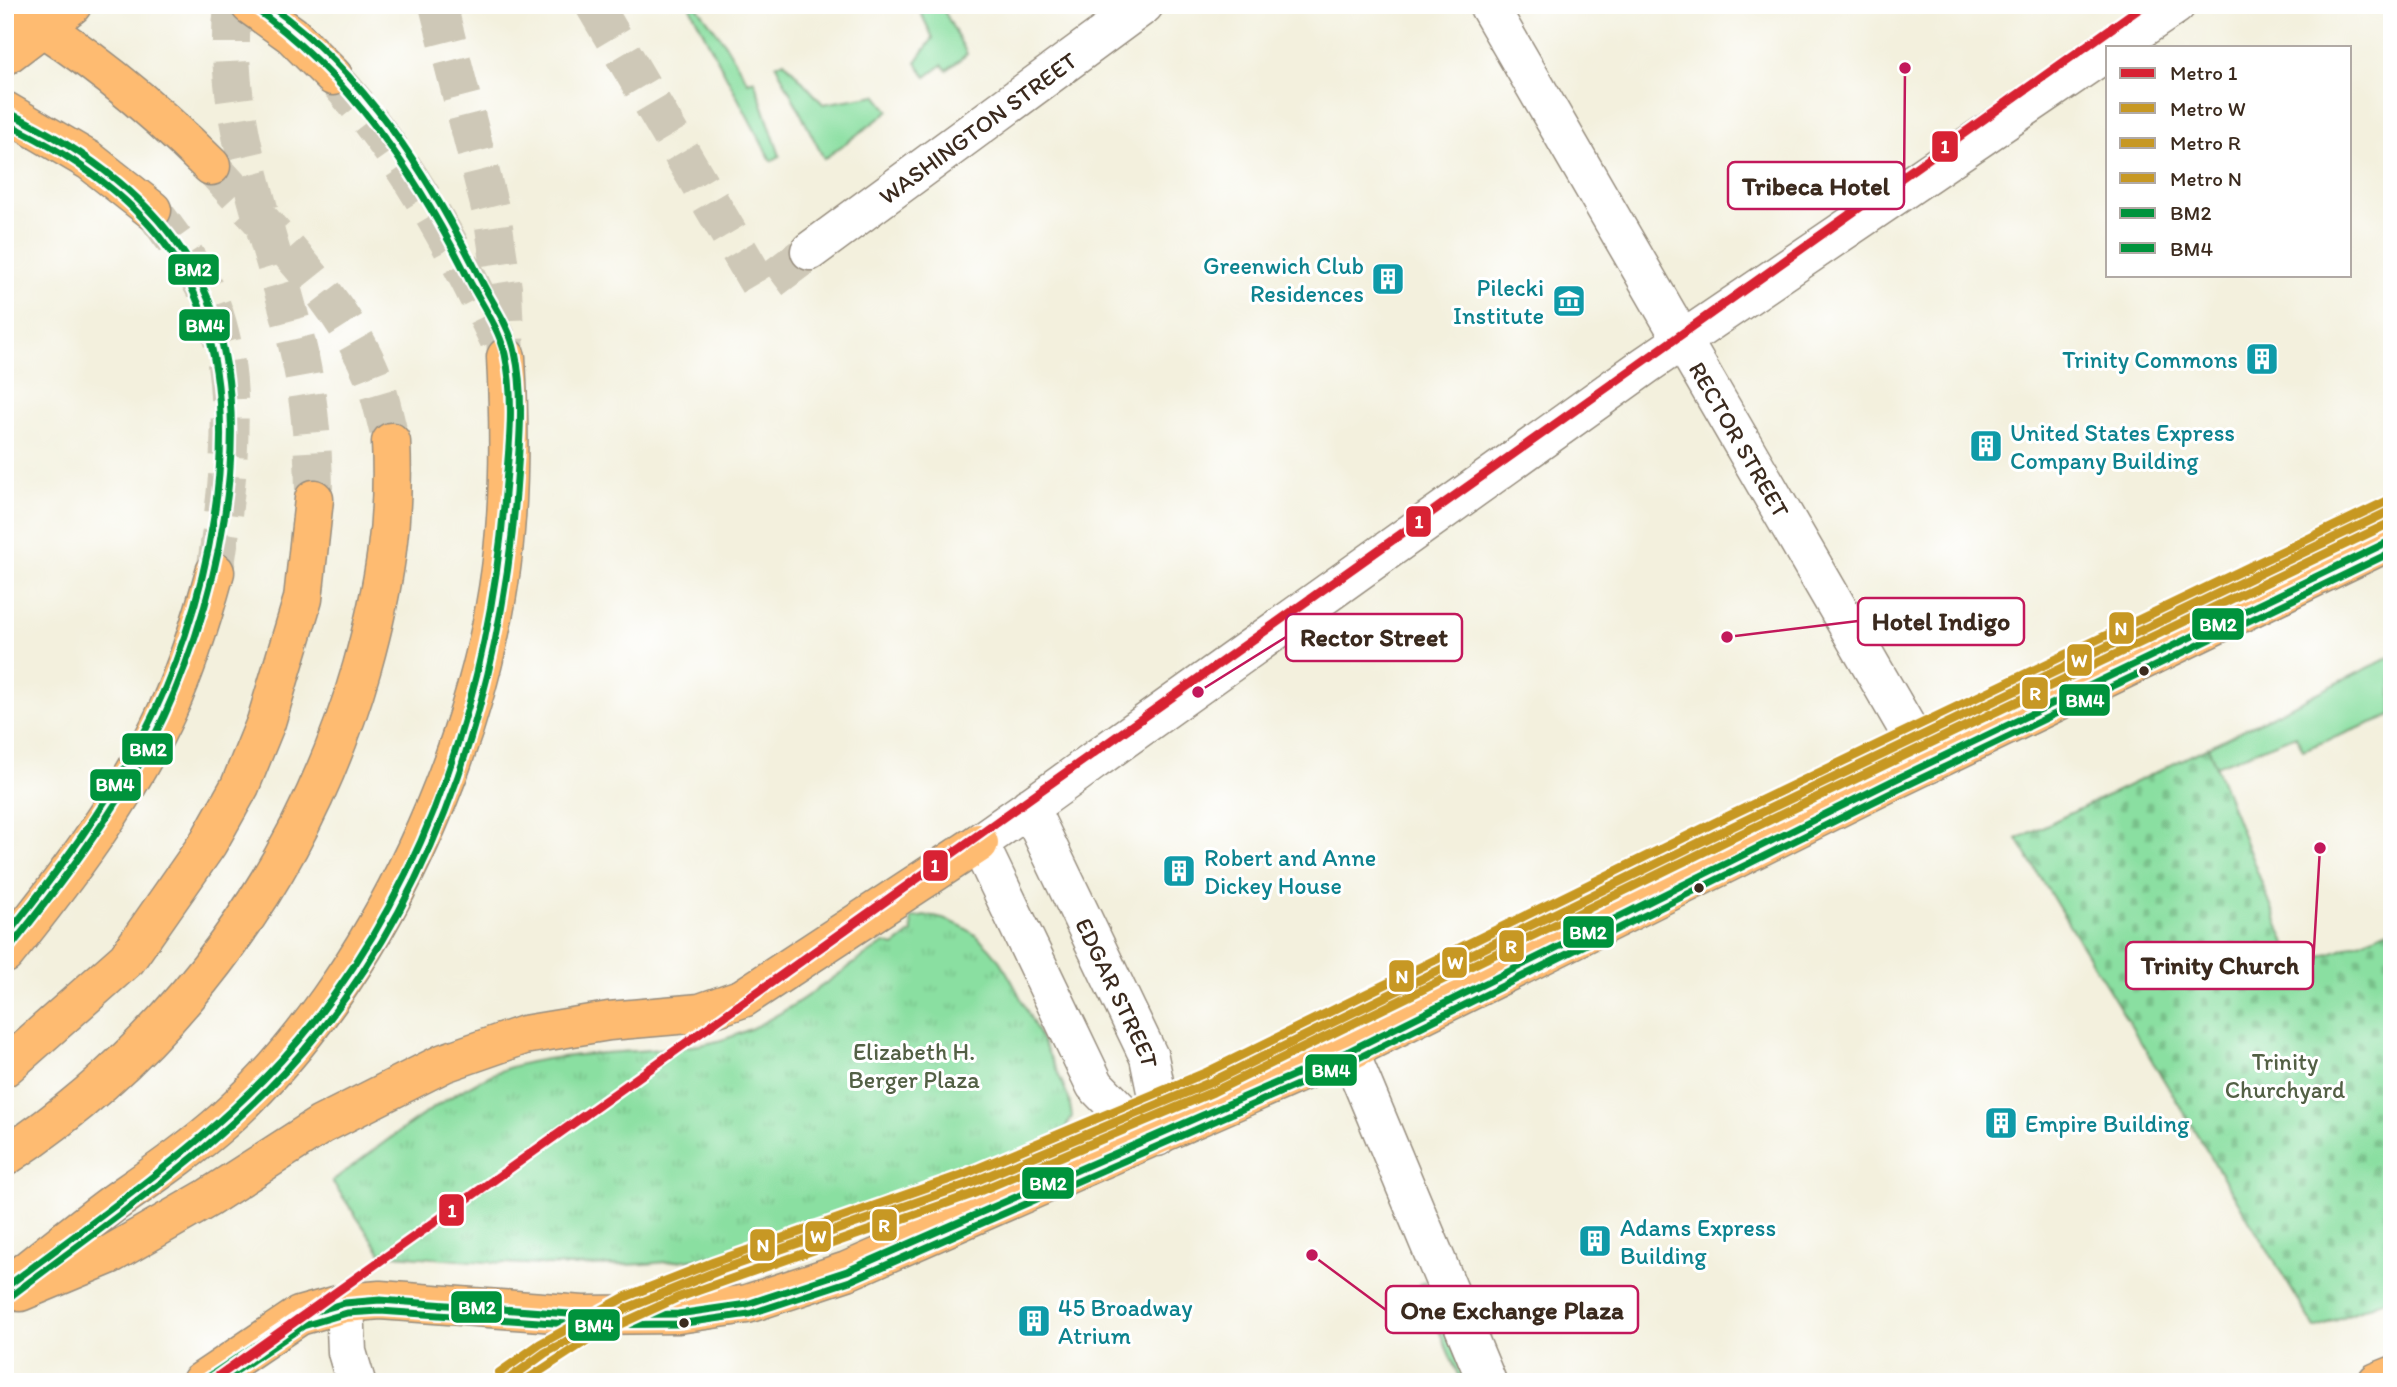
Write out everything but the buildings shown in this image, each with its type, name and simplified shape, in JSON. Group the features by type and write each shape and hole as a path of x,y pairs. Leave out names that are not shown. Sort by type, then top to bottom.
{"main road":[{"path":"7,5 58,16 211,166"},
{"path":"250,5 292,35 333,76"},
{"path":"5,56 58,16"},
{"path":"5,111 90,161 152,210"},
{"path":"5,1288 225,1119 313,1023 392,897 414,855 449,769 479,675 505,532 509,429 506,357"},
{"path":"5,1157 93,1093 151,1036 205,976 254,910 291,844 331,759 352,702 374,624 389,553 393,486 391,442"},
{"path":"5,1067 127,959 208,843 240,786 266,722 303,599 314,499"},
{"path":"201,1382 299,1316 345,1303 380,1300 583,1315 678,1314 747,1304 847,1271 1349,1051 1928,764 2392,540"},
{"path":"5,954 74,864 144,754 184,668 201,624 215,572"},
{"path":"5,1299 111,1254 208,1198 321,1125 456,1058 524,1035 609,1021 701,1013 743,998 979,844"},
{"path":"2377,1382 2392,1376"}],"street":[{"name":"WASHINGTON STREET","path":"810,251 1144,5"},
{"name":"RECTOR STREET","path":"1488,5 1928,764"},
{"path":"2115,46 2176,5"},
{"path":"1157,1137 1133,1124 1095,1085 979,844 1682,340 2106,52"},
{"name":"EDGAR STREET","path":"1029,807 1149,1057 1160,1111 1157,1137"},
{"path":"1349,1051 1487,1382"},
{"path":"345,1303 346,1352 356,1382"}],"green space":[{"path":"696,5 724,42 748,82 754,80 780,156 771,161 690,7"},
{"path":"917,5 941,5 967,54 947,70 942,65 926,77 916,62 933,38"},
{"path":"784,61 823,104 876,95 889,111 824,159 776,65"},
{"path":"2392,656 2392,715 2303,750 2296,735 2216,766 2208,747"},
{"name":"Trinity Churchyard","path":"2208,747 2295,967 2392,929 2392,1297 2315,1328 2017,839"},
{"name":"Elizabeth H. Berger Plaza","path":"926,916 948,920 966,929 981,940 1005,970 1069,1099 1072,1117 1064,1130 1018,1152 791,1237 730,1253 660,1263 541,1265 382,1254 332,1181 431,1109 495,1073 542,1060 681,1047 728,1038 798,1002 884,943 894,946 912,932 911,918"},
{"path":"1425,1282 1467,1382 1461,1382 1419,1284"}],"tunnel":[{"path":"233,5 231,47 240,132 301,360 310,419 314,499"},
{"path":"438,5 493,220 503,288 506,357"},
{"path":"594,5 761,288 810,251"},
{"path":"333,76 382,137 425,201 463,268 498,339"},
{"path":"211,166 304,269 346,325 376,385 391,442"},
{"path":"152,210 203,286 216,319 224,353 230,427 225,502 215,572"}],"metro line":[{"name":"1","path":"210,1382 2144,5"},
{"name":"N","path":"499,1373 540,1344 625,1297 714,1262 962,1175 1205,1073 1718,821 2387,501"},
{"name":"W","path":"505,1382 545,1353 630,1307 718,1271 966,1185 1209,1083 1723,831 2392,510"},
{"name":"R","path":"523,1382 592,1337 677,1298 970,1195 1213,1092 1728,840 2392,522"}],"transit line":[{"name":"BM2","path":"5,1288 168,1165 207,1132 280,1062 313,1023 355,965 391,904 422,840 448,773 469,705 485,635 497,565 509,442 510,389 505,354 499,336 428,204 378,130 320,63 250,5"},
{"name":"BM4","path":"11,1296 174,1173 213,1140 287,1070 320,1031 363,972 400,910 431,845 458,777 496,636 508,565 520,440 520,387 513,343 462,242 417,166 392,130 336,62 304,32 269,5"},
{"name":"BM2","path":"5,111 64,143 119,182 167,230 187,257 203,287 221,339 230,396 231,456 224,517 212,578 175,692 152,741 120,797 65,877 5,954"},
{"name":"BM4","path":"5,123 89,171 139,214 179,264 194,293 211,345 219,400 220,459 214,518 202,577 185,635 165,688 128,764 96,815 5,937"},
{"name":"BM2","path":"201,1382 299,1316 345,1303 380,1300 583,1315 678,1314 747,1304 847,1271 1349,1051 1892,781 2392,540"},
{"name":"BM4","path":"220,1382 303,1326 347,1313 380,1311 582,1325 678,1324 749,1314 850,1281 1354,1060 1897,790 2392,552"}],"place":[{"name":"Tribeca Hotel","path":"1905,68"},
{"name":"Greenwich Club Residences","path":"1388,279"},
{"name":"Pilecki Institute","path":"1569,301"},
{"name":"Trinity Commons","path":"2262,359"},
{"name":"United States Express Company Building","path":"1986,446"},
{"name":"Hotel Indigo","path":"1727,637"},
{"name":"Rector Street","path":"1198,692"},
{"name":"Trinity Church","path":"2320,848"},
{"name":"Robert and Anne Dickey House","path":"1179,871"},
{"name":"Empire Building","path":"2001,1123"},
{"name":"Adams Express Building","path":"1595,1241"},
{"name":"One Exchange Plaza","path":"1312,1255"},
{"name":"45 Broadway Atrium","path":"1034,1321"}]}
